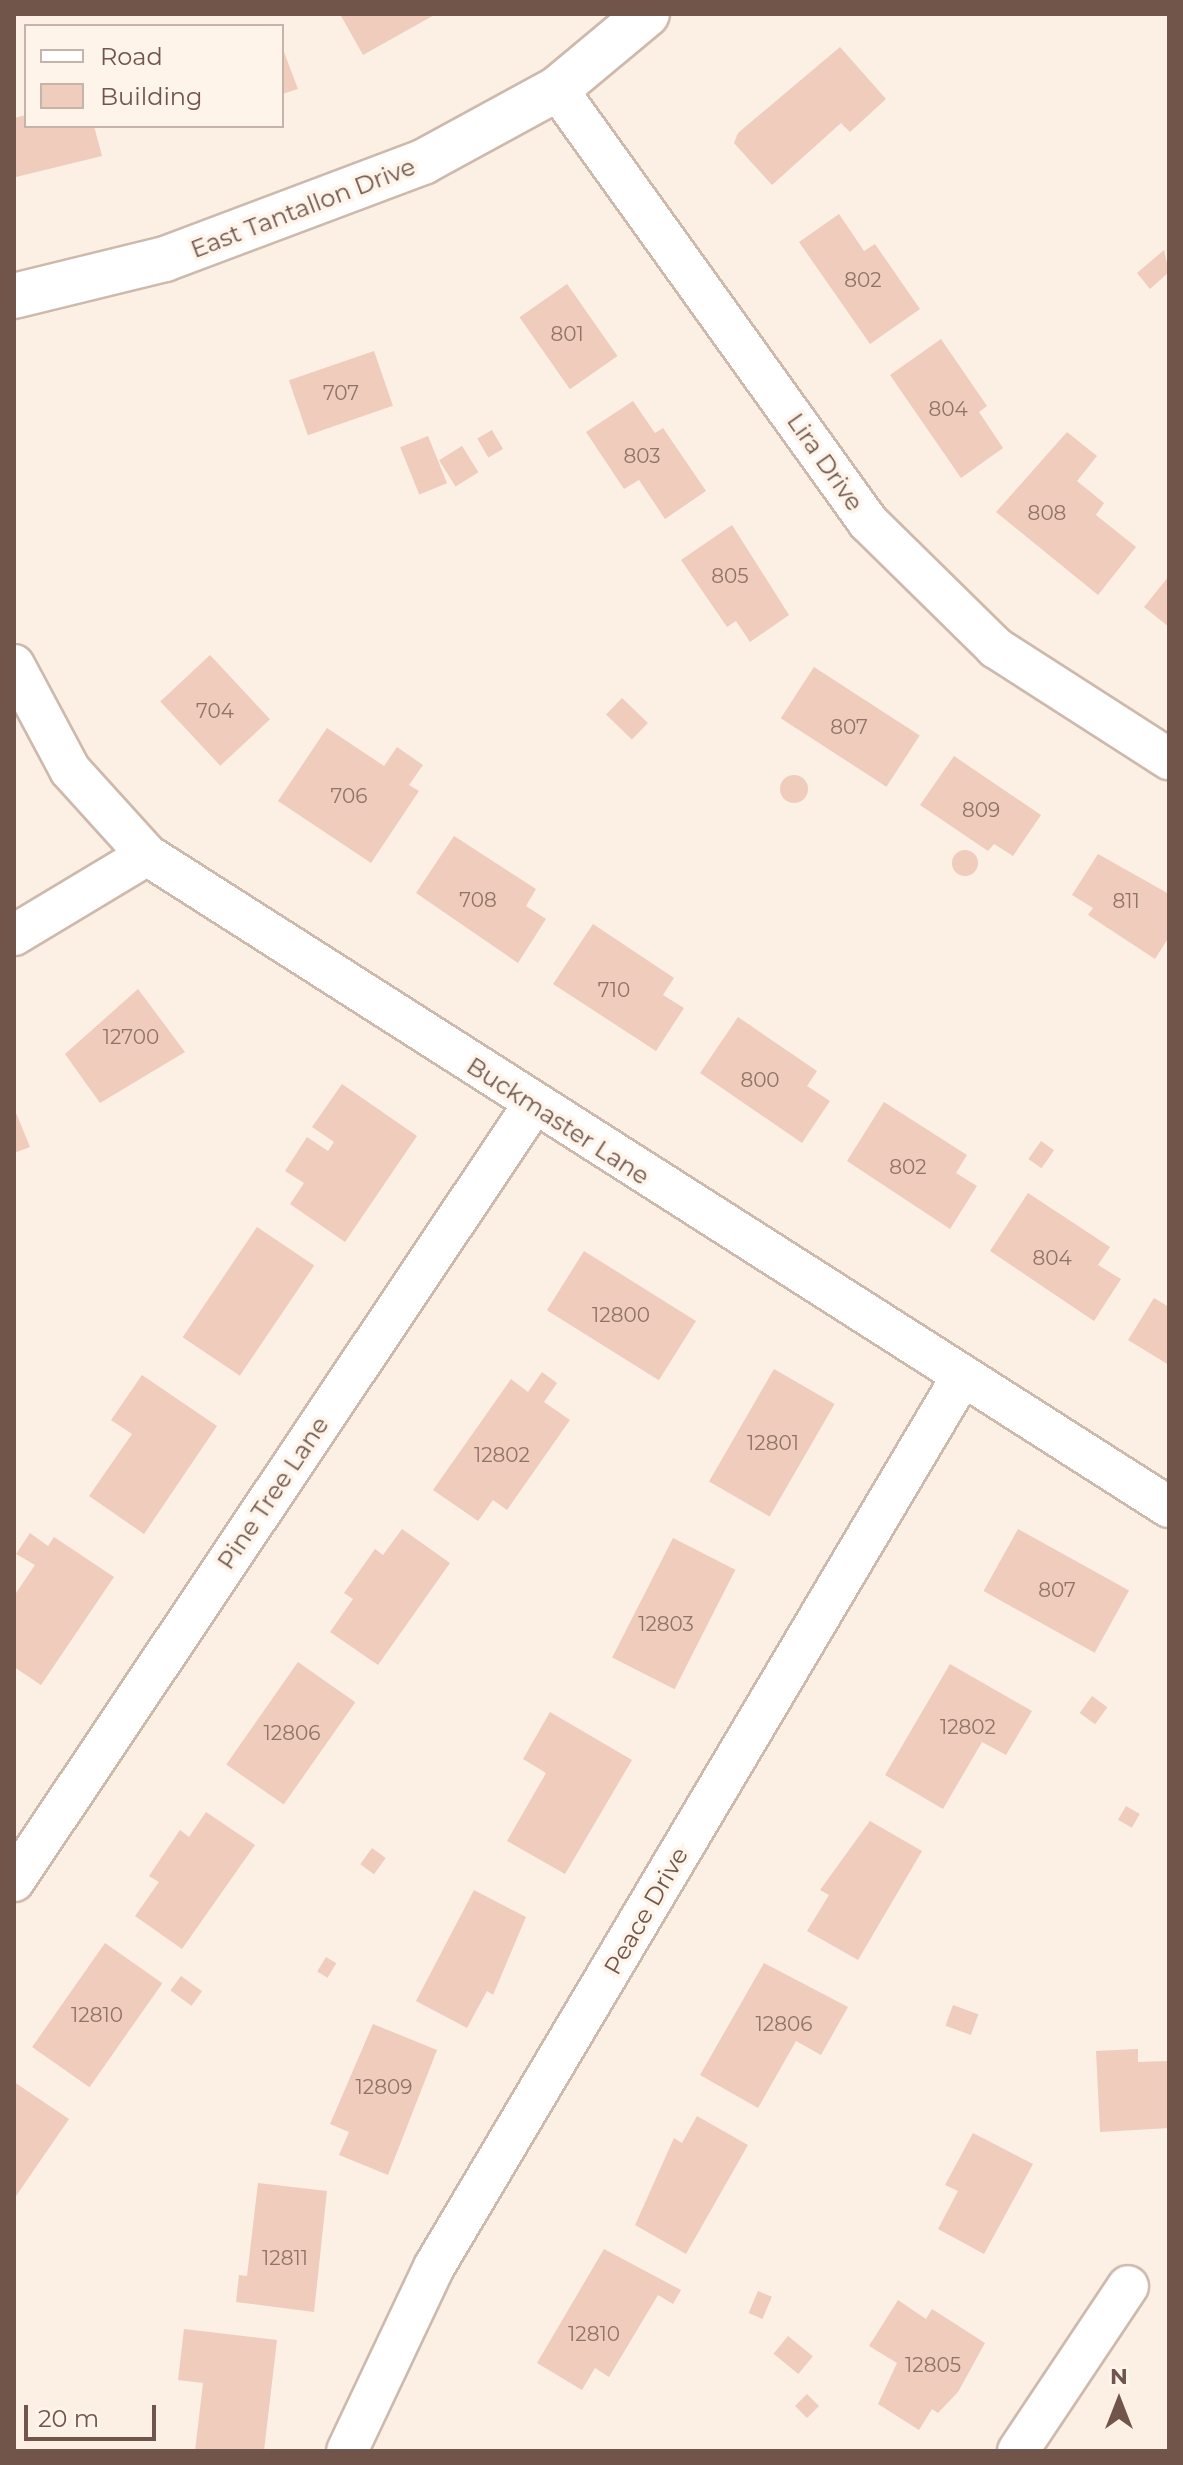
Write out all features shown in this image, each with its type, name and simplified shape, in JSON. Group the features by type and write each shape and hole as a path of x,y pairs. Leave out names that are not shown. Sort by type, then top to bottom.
{"street":[{"name":"East Tantallon Drive","path":"14,296 165,259 298,215 423,162 557,89 647,14"},
{"name":"Lira Drive","path":"557,89 877,532 996,648 1169,759"},
{"name":"Buckmaster Lane","path":"14,665 70,770 147,855 533,1105 1169,1507"},
{"path":"14,935 147,855"},
{"name":"Pine Tree Lane","path":"14,1881 533,1105"},
{"name":"Peace Drive","path":"347,2451 434,2267 961,1378"},
{"path":"1018,2451 1128,2286"}],"building":[{"path":"340,14 436,14 363,55"},
{"path":"840,47 886,99 850,132 841,123 772,185 734,143 738,133"},
{"path":"284,52 298,89 284,93"},
{"path":"24,116 24,128 95,128 102,156 16,177 14,118"},
{"path":"839,214 864,251 875,244 920,309 870,344 799,242"},
{"path":"1164,250 1169,272 1150,289 1137,273"},
{"path":"567,284 617,356 570,389 519,317"},
{"path":"941,339 987,406 979,412 1003,448 961,478 890,375"},
{"path":"374,351 393,406 308,435 289,380"},
{"path":"633,401 655,433 663,428 706,491 665,519 639,480 624,489 586,432"},
{"path":"492,430 503,449 488,458 477,438"},
{"path":"1067,432 1097,456 1077,481 1104,503 1096,515 1136,547 1098,595 996,512"},
{"path":"428,436 447,483 419,495 400,447"},
{"path":"462,446 478,472 456,487 439,460"},
{"path":"732,525 789,615 750,642 736,621 727,627 681,560"},
{"path":"1169,576 1169,627 1144,607"},
{"path":"210,655 270,719 220,766 160,701"},
{"path":"814,667 920,736 886,787 781,718"},
{"path":"622,698 648,723 632,740 606,715"},
{"path":"327,728 384,766 397,747 423,765 409,785 419,791 371,863 278,801"},
{"path":"954,756 1041,815 1013,856 994,844 988,851 920,805"},
{"path":"794,775 804,779 808,789 804,799 794,803 784,799 780,789 784,779"},
{"path":"454,836 536,889 526,906 546,919 518,963 416,893"},
{"path":"965,850 974,854 978,863 974,872 965,876 956,872 952,863 956,854"},
{"path":"1098,854 1169,894 1169,937 1155,959 1088,915 1093,908 1072,895"},
{"path":"593,924 674,978 663,995 684,1008 656,1051 553,984"},
{"path":"138,989 185,1052 100,1103 65,1054"},
{"path":"738,1017 817,1071 807,1086 830,1101 802,1143 700,1073"},
{"path":"342,1084 417,1136 345,1242 290,1204 304,1183 285,1171 307,1137 328,1151 334,1142 312,1127"},
{"path":"884,1102 967,1155 956,1173 977,1186 950,1229 847,1161"},
{"path":"14,1108 30,1147 14,1153"},
{"path":"1041,1141 1054,1150 1041,1168 1028,1159"},
{"path":"1028,1193 1110,1247 1098,1265 1121,1279 1094,1321 990,1251"},
{"path":"257,1227 314,1266 240,1376 183,1337"},
{"path":"584,1251 696,1321 659,1380 547,1310"},
{"path":"1154,1298 1169,1307 1169,1365 1128,1340"},
{"path":"774,1369 835,1404 770,1517 709,1482"},
{"path":"542,1372 557,1383 544,1402 570,1420 507,1510 493,1500 478,1521 433,1490 511,1379 528,1392"},
{"path":"142,1375 217,1426 144,1534 89,1496 132,1434 111,1420"},
{"path":"402,1529 450,1563 378,1665 330,1632 353,1599 344,1593 375,1549 383,1555"},
{"path":"1018,1529 1129,1591 1095,1653 984,1591"},
{"path":"30,1533 48,1546 54,1537 114,1577 41,1685 14,1667 14,1596 35,1565 16,1554"},
{"path":"673,1538 735,1570 675,1689 612,1657"},
{"path":"298,1662 355,1702 284,1805 226,1764"},
{"path":"950,1664 1032,1711 1006,1755 982,1742 943,1809 885,1775"},
{"path":"1092,1696 1107,1707 1095,1724 1080,1713"},
{"path":"550,1712 632,1760 565,1874 507,1841 546,1773 523,1759"},
{"path":"1126,1806 1140,1814 1132,1828 1118,1820"},
{"path":"206,1812 255,1845 182,1949 135,1916 159,1882 149,1876 180,1830 189,1837"},
{"path":"870,1821 922,1851 858,1960 807,1931 829,1895 820,1890"},
{"path":"372,1848 386,1858 374,1874 360,1864"},
{"path":"474,1890 526,1917 493,1995 487,1991 467,2028 416,2001"},
{"path":"105,1943 162,1983 89,2087 32,2047"},
{"path":"326,1957 336,1963 328,1978 317,1972"},
{"path":"764,1963 848,2007 821,2055 796,2041 758,2108 700,2075"},
{"path":"181,1976 202,1991 191,2006 170,1991"},
{"path":"953,2005 978,2014 971,2035 945,2026"},
{"path":"373,2024 437,2050 388,2175 339,2155 349,2132 330,2124"},
{"path":"1138,2049 1138,2062 1169,2061 1169,2128 1100,2132 1096,2051"},
{"path":"14,2082 69,2119 14,2199"},
{"path":"697,2116 748,2145 686,2254 635,2225 674,2138 682,2143"},
{"path":"973,2133 1033,2164 984,2254 938,2229 958,2191 945,2185"},
{"path":"258,2183 327,2191 314,2312 236,2302 239,2275 247,2276"},
{"path":"604,2249 681,2290 673,2304 658,2295 609,2377 595,2368 582,2390 537,2363"},
{"path":"758,2291 772,2297 762,2319 749,2313"},
{"path":"898,2300 926,2319 932,2309 985,2343 958,2392 938,2413 932,2409 919,2430 878,2404 897,2363 869,2346"},
{"path":"184,2329 277,2340 264,2451 195,2451 203,2383 178,2380"},
{"path":"788,2336 813,2356 798,2374 774,2354"},
{"path":"807,2394 819,2406 807,2418 795,2406"}]}
